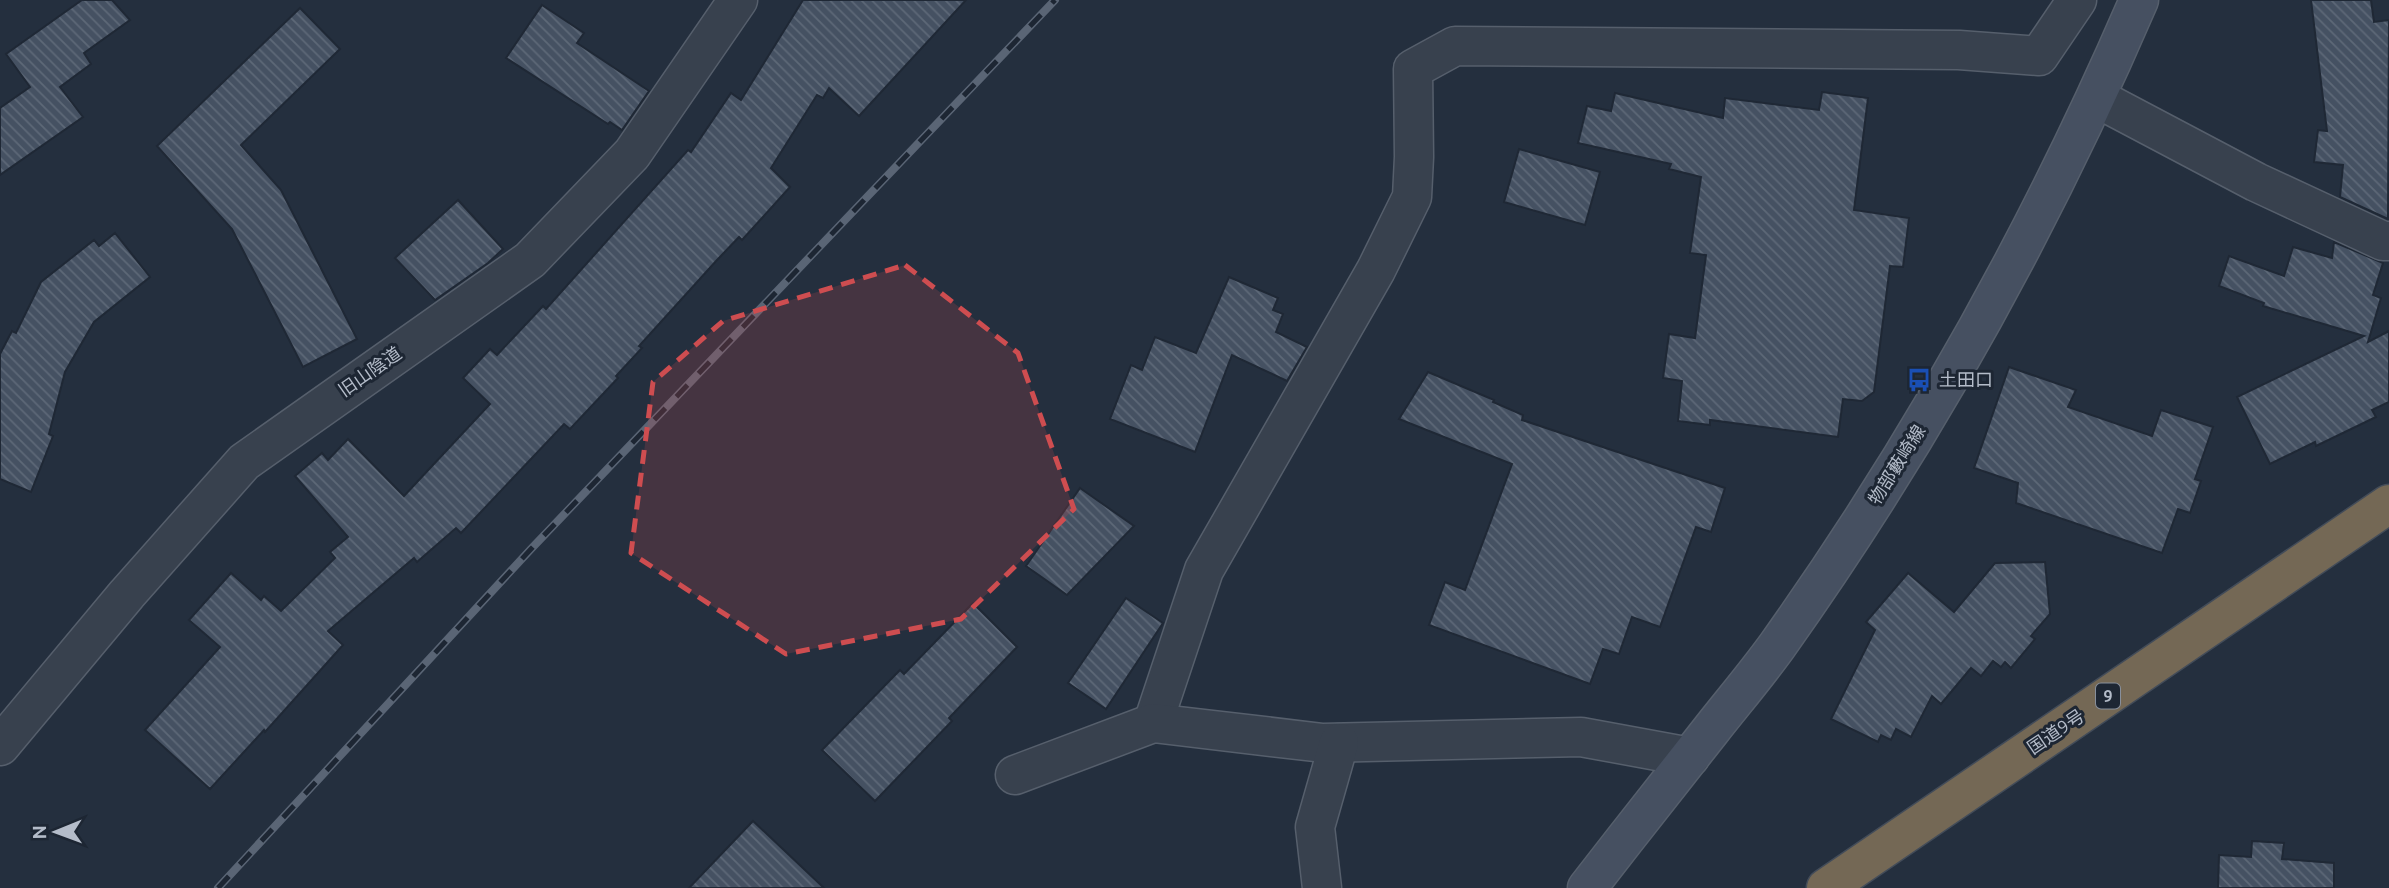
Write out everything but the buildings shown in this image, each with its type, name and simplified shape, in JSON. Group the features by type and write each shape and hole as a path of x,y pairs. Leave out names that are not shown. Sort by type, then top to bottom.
{"highway":[{"name":"国道9号","path":"1826,888 2389,504"}],"main road":[{"name":"物部藪崎線","path":"1587,888 1776,648 1863,520 1947,387 2024,245 2097,98 2138,0"}],"street":[{"name":"旧山陰道","path":"0,746 127,594 244,461 530,260 632,154 738,0"},
{"path":"1153,723 1204,570 1376,270 1412,197 1415,157 1413,69 1455,46 1959,50 2039,56 2077,0"},
{"path":"2097,98 2256,182 2389,241"},
{"path":"1015,775 1153,723 1323,743 1581,737 1690,757"},
{"path":"1322,888 1315,827 1339,743"}],"highlighted area":[{"path":"905,265 1018,353 1074,509 961,619 786,654 631,553 653,382 723,321"}],"railway":[{"path":"218,888 531,549 1055,0"}],"place":[{"name":"土田口","path":"1919,380"}]}
